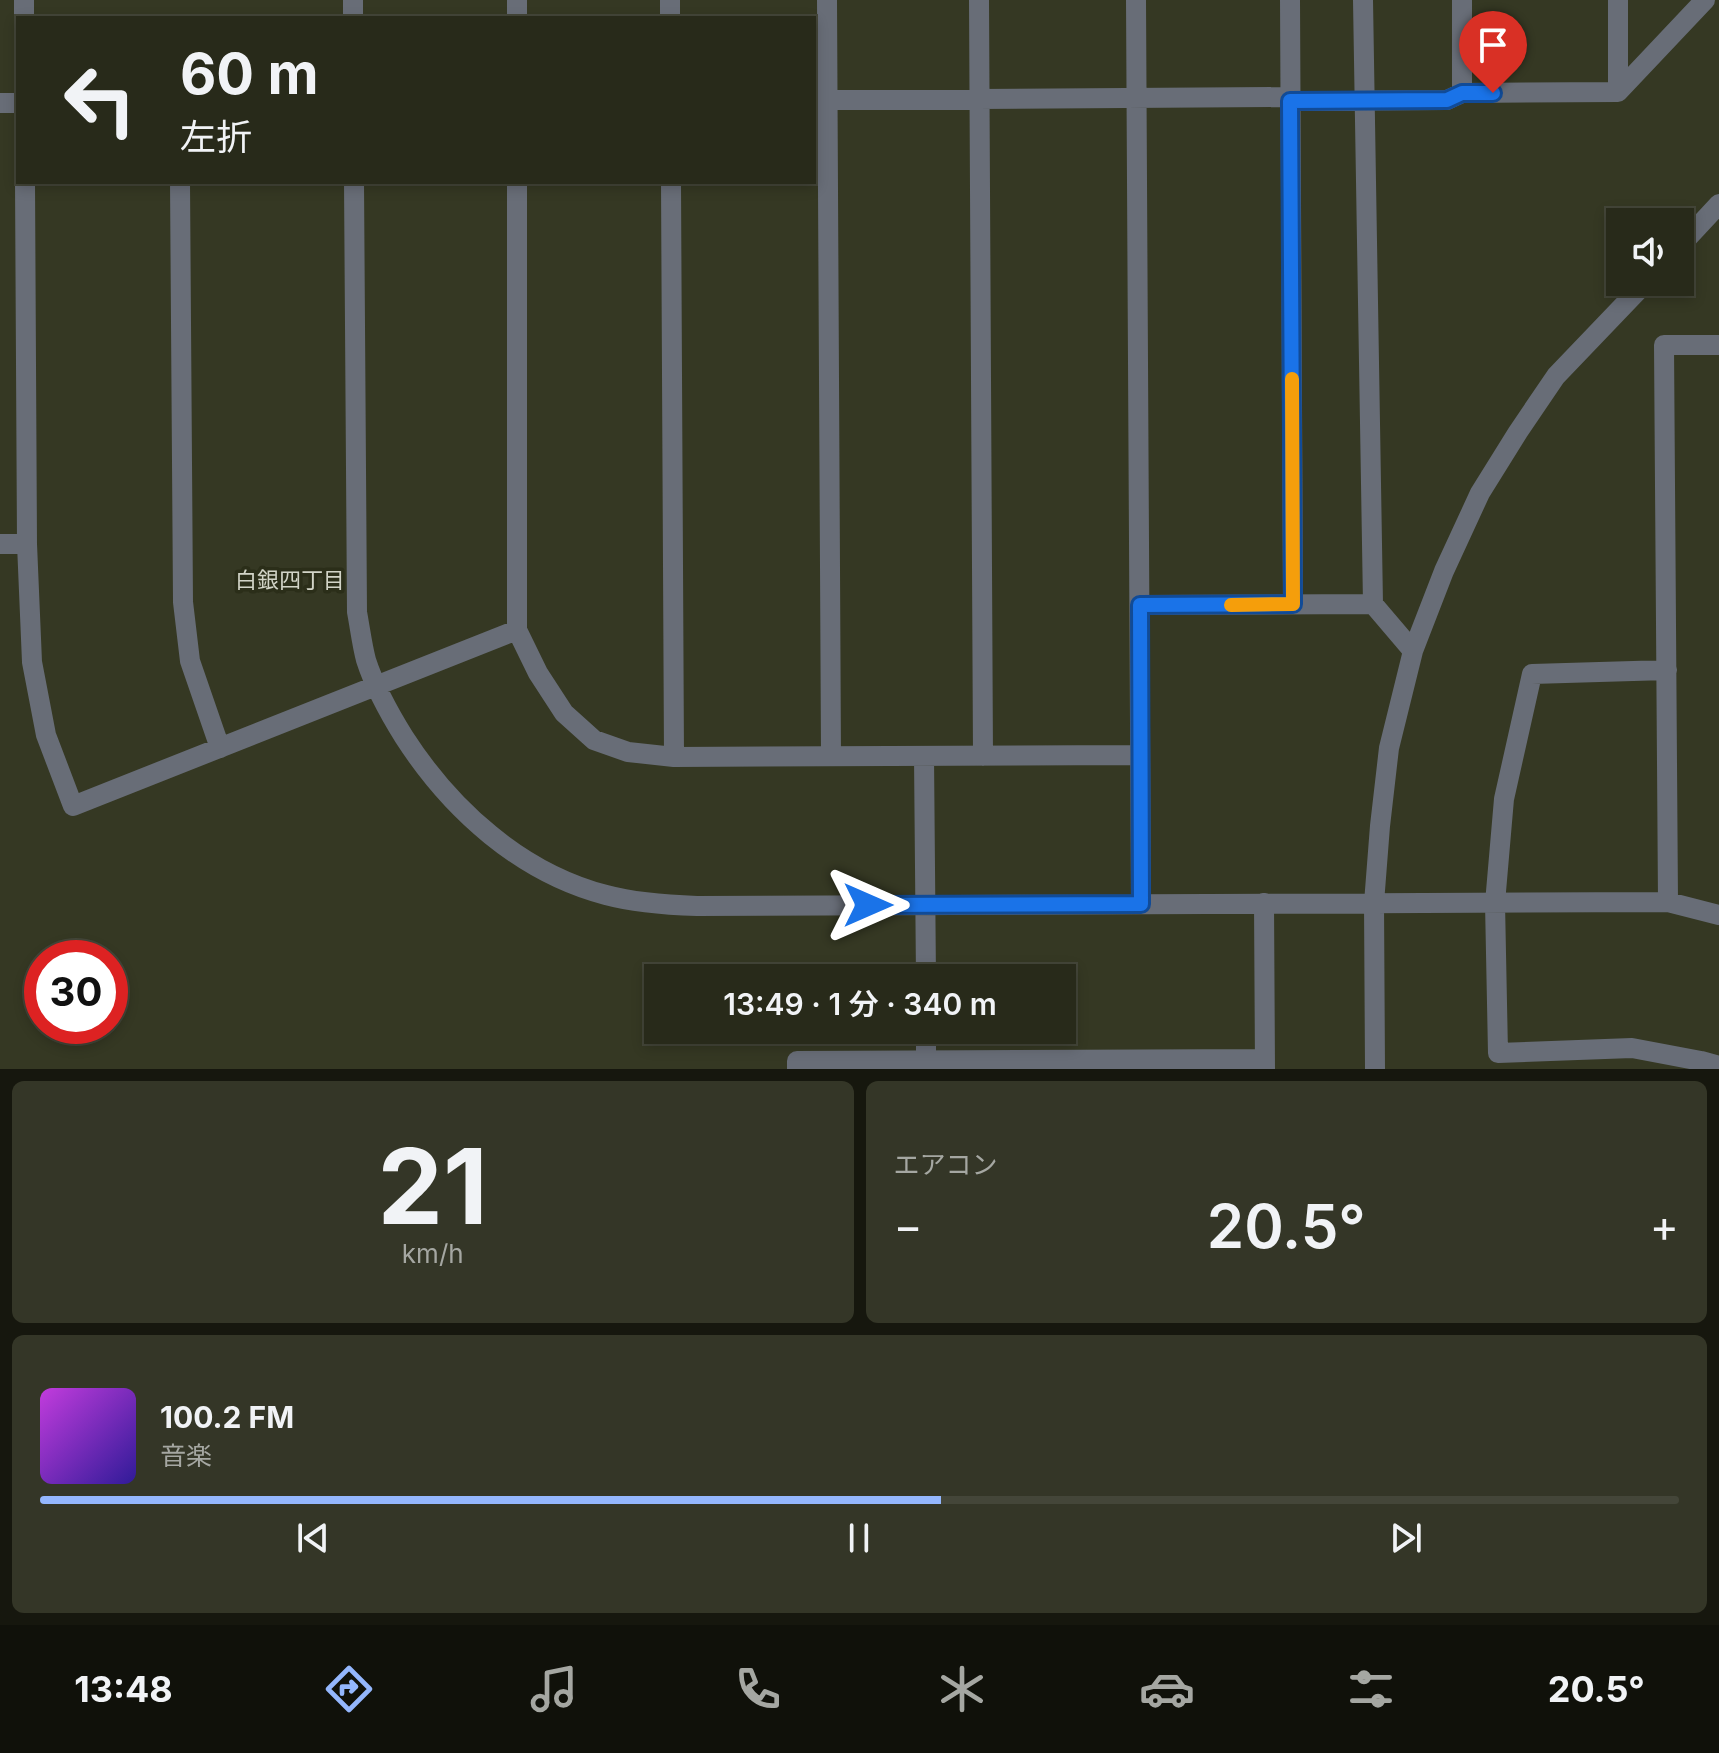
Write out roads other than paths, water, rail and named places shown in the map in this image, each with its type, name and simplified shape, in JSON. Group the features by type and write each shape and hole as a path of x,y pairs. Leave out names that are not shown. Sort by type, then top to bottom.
{"street":[{"path":"827,0 821,100 831,756"},
{"path":"979,0 983,756"},
{"path":"1136,0 1141,904"},
{"path":"1290,0 1293,604"},
{"path":"1363,0 1373,604 1413,651"},
{"path":"1462,0 1462,93"},
{"path":"1618,0 1618,92"},
{"path":"821,100 1447,100 1462,93 1618,92 1705,0"},
{"path":"25,184 27,544 32,662 46,735 73,806 517,630"},
{"path":"180,184 183,602 190,661 220,748"},
{"path":"354,184 357,612 366,660 386,708 440,788 501,844 531,863 606,895 654,904 697,906 1668,902 1719,915"},
{"path":"517,184 517,630 538,673 564,713 594,740 628,752 674,757 1140,755"},
{"path":"671,184 674,757"},
{"path":"1694,231 1719,204"},
{"path":"1375,1069 1374,903 1380,826 1389,748 1413,651 1444,571 1480,493 1556,376 1633,296"},
{"path":"1668,902 1664,345 1719,345"},
{"path":"0,544 27,544"},
{"path":"1140,605 1373,604"},
{"path":"1667,670 1532,674 1504,799 1495,903 1498,1053 1632,1048 1719,1066"},
{"path":"924,756 926,964"},
{"path":"797,1069 797,1061 1265,1064 1264,903"},
{"path":"926,1044 926,1060"}],"district":[{"name":"白銀四丁目","path":"290,580"}]}
